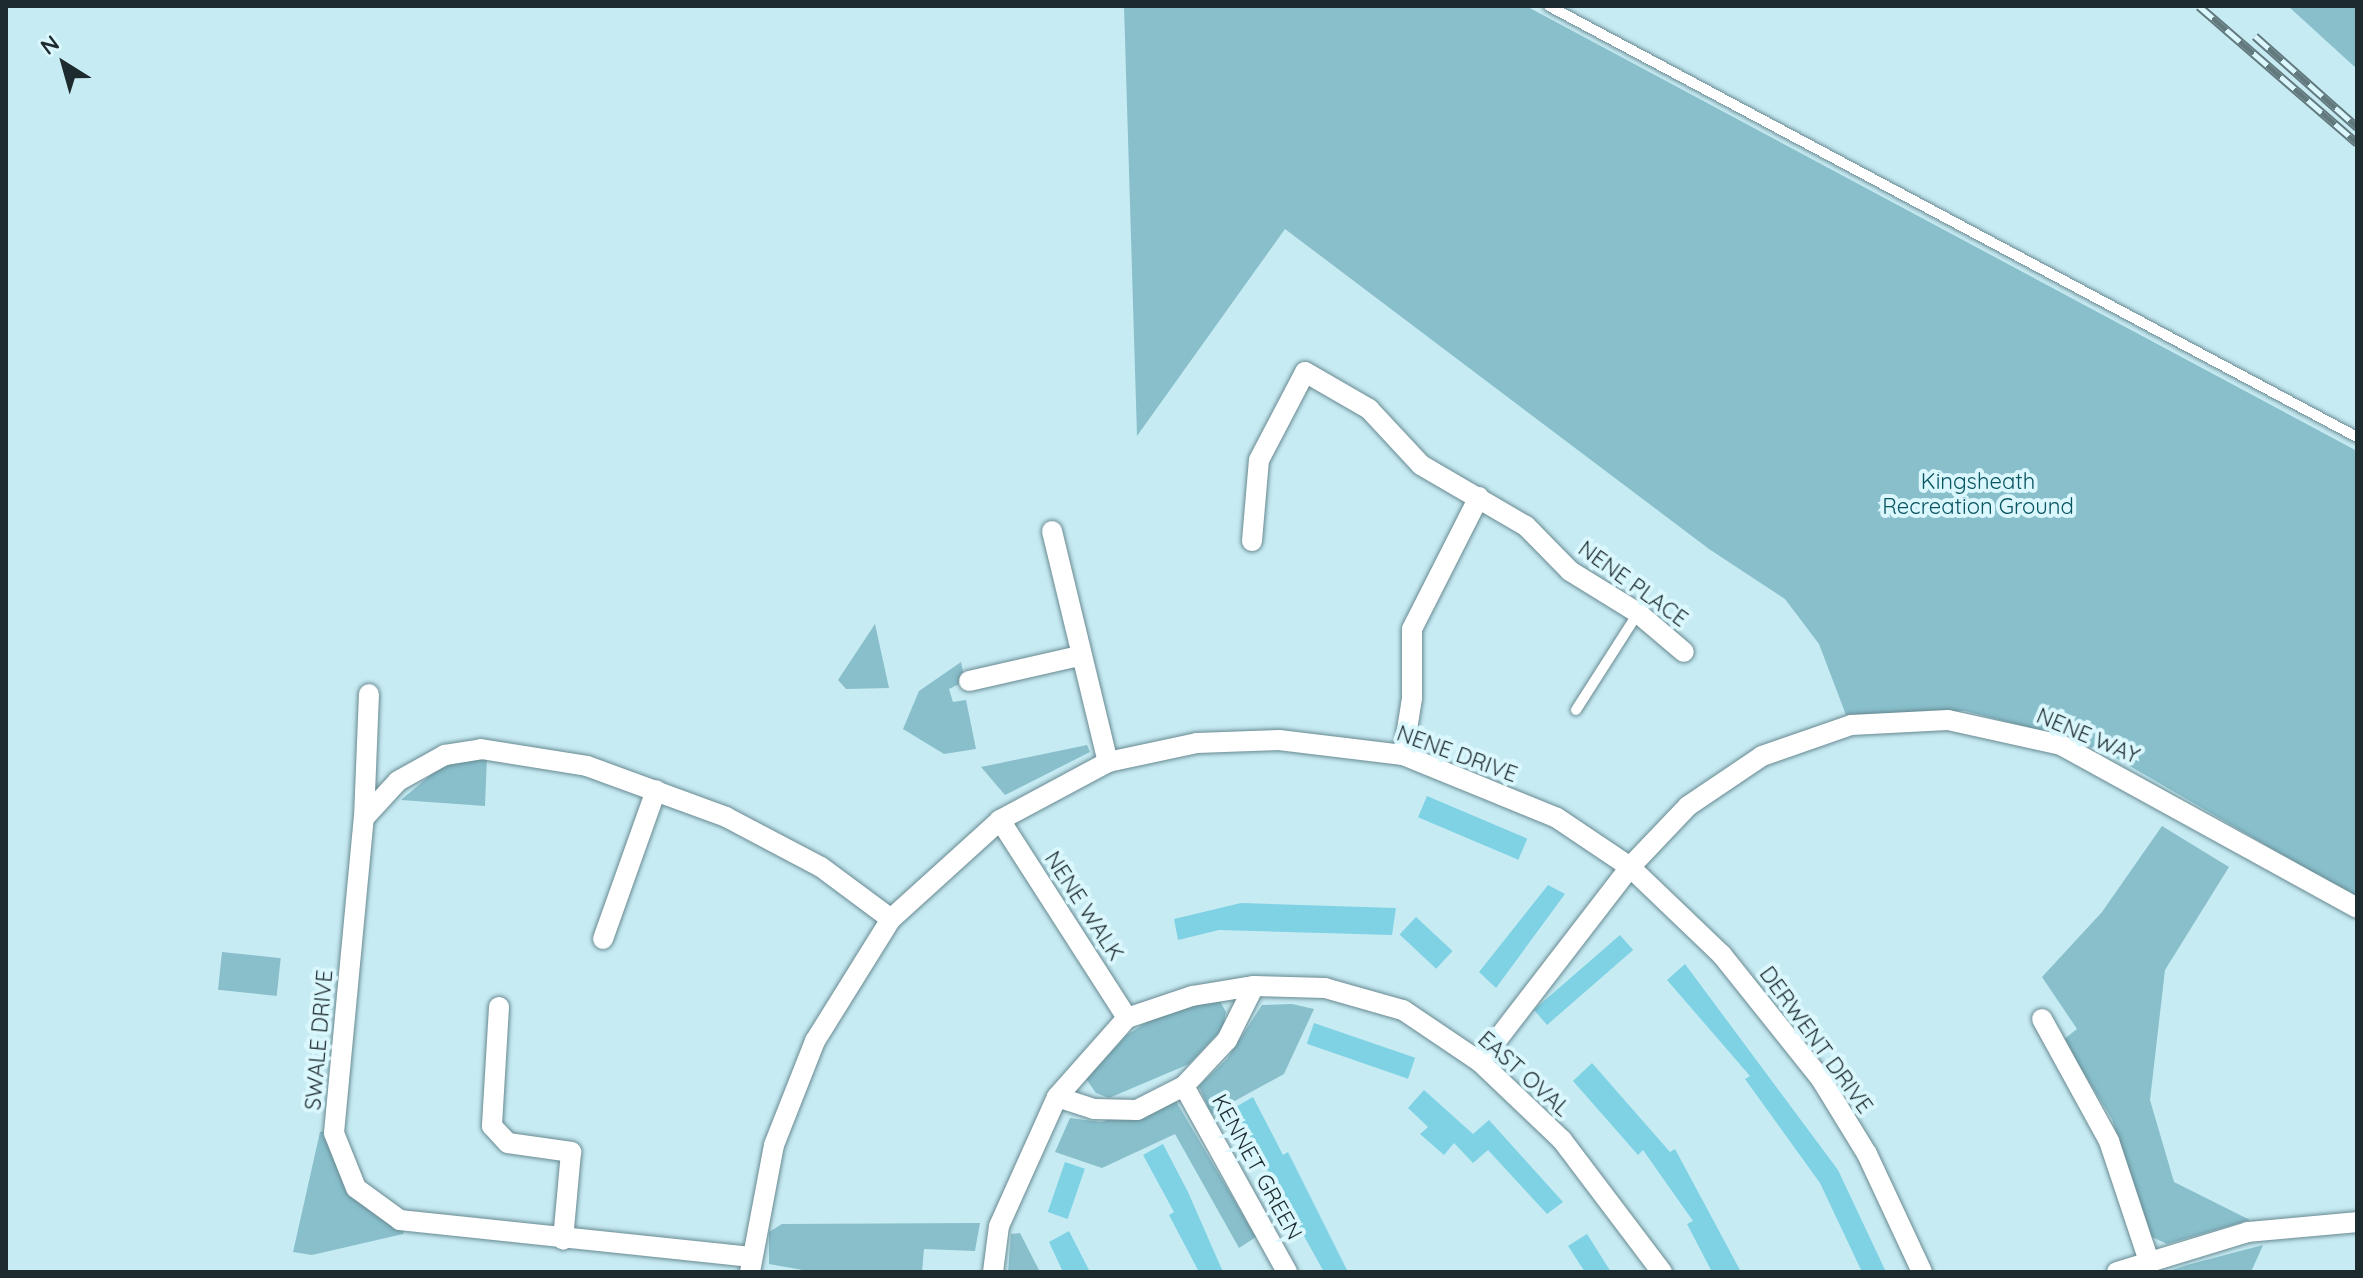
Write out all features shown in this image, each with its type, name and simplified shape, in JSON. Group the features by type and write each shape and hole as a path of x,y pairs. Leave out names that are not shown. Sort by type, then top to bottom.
{"street":[{"name":"NENE PLACE","path":"1252,541 1259,460 1305,372 1369,409 1421,465 1526,526 1570,571 1638,613 1684,652"},
{"path":"1403,755 1412,698 1412,629 1479,497"},
{"path":"1052,531 1079,656 1108,762"},
{"path":"969,681 1079,656"},
{"name":"SWALE DRIVE","path":"369,694 364,818 334,1133 356,1188 400,1220 751,1264"},
{"name":"NENE WAY","path":"1480,1062 1630,867 1688,806 1762,756 1851,725 1948,720 2061,745 2357,908"},
{"name":"NENE DRIVE","path":"751,1264 774,1145 815,1041 891,919 1000,820 1108,762 1197,743 1279,740 1403,755 1557,818 1630,867"},
{"path":"364,818 420,766 481,749 587,766 726,817 821,867 891,919"},
{"path":"603,939 656,790"},
{"name":"NENE WALK","path":"1000,820 1127,1018"},
{"name":"DERWENT DRIVE","path":"1630,867 1722,955 1821,1079 1867,1154 1922,1272"},
{"path":"1057,1097 1094,1109 1137,1110 1184,1086 1227,1040 1254,986"},
{"name":"EAST OVAL","path":"993,1272 999,1226 1057,1097 1127,1018 1192,996 1254,986 1325,988 1403,1010 1480,1062 1562,1140 1662,1272"},
{"path":"499,1007 492,1126 508,1143 571,1152 563,1240"},
{"path":"2042,1019 2109,1141 2149,1261"},
{"name":"KENNET GREEN","path":"1184,1086 1287,1272"},
{"path":"2117,1272 2248,1232 2357,1222"}],"lane":[{"path":"1549,6 2357,437"},
{"path":"1576,710 1638,613"}],"green space":[{"name":"Kingsheath Recreation Ground","path":"1124,6 1526,6 2357,451 2357,898 2116,758 2066,737 1965,711 1846,715 1819,644 1785,599 1709,549 1285,229 1137,436"},
{"path":"2288,6 2357,6 2357,69"},
{"path":"875,624 889,688 846,689 838,680"},
{"path":"961,662 965,681 949,689 953,702 966,700 976,749 944,754 903,729 919,691"},
{"path":"1087,745 1090,752 1005,795 981,767"},
{"path":"487,756 485,806 401,800 440,767"},
{"path":"2162,826 2229,867 2165,970 2150,1100 2174,1182 2250,1220 2167,1244 2148,1235 2112,1119 2063,1040 2077,1029 2042,977 2102,912"},
{"path":"222,952 281,958 277,996 218,990"},
{"path":"1218,998 1226,1012 1223,1028 1189,1064 1109,1098 1096,1093 1086,1079 1127,1035 1153,1018"},
{"path":"1292,1004 1314,1009 1284,1074 1211,1114 1199,1086 1227,1059 1262,1005"},
{"path":"1174,1098 1256,1237 1239,1248 1175,1134 1102,1168 1055,1152 1070,1118 1101,1122"},
{"path":"326,1131 337,1166 405,1226 403,1234 312,1255 293,1252 320,1132"},
{"path":"980,1223 975,1251 924,1249 922,1272 814,1272 769,1264 769,1232 782,1224"},
{"path":"1020,1233 1040,1272 1008,1272 1011,1234"},
{"path":"2263,1245 2251,1272 2166,1272 2187,1265"}],"building":[{"path":"1427,796 1527,839 1518,860 1418,817"},
{"path":"1548,885 1565,894 1496,988 1479,972"},
{"path":"1241,903 1396,908 1392,935 1219,930 1178,940 1174,919"},
{"path":"1416,917 1453,951 1436,969 1400,935"},
{"path":"1620,935 1633,950 1547,1025 1534,1010"},
{"path":"1685,964 1838,1170 1886,1272 1862,1272 1820,1183 1745,1079 1750,1076 1667,980"},
{"path":"1314,1023 1415,1058 1408,1079 1307,1044"},
{"path":"1592,1063 1670,1152 1675,1149 1741,1272 1712,1272 1687,1224 1693,1221 1643,1150 1638,1155 1573,1081"},
{"path":"1424,1090 1473,1134 1489,1120 1563,1202 1547,1214 1488,1150 1473,1163 1454,1143 1444,1155 1420,1134 1428,1127 1408,1108"},
{"path":"1253,1097 1283,1155 1288,1152 1348,1272 1324,1272 1260,1157 1234,1108"},
{"path":"1163,1144 1223,1272 1199,1272 1169,1215 1174,1212 1143,1155"},
{"path":"1065,1162 1085,1169 1068,1219 1048,1212"},
{"path":"1069,1231 1090,1272 1063,1272 1049,1242"},
{"path":"1587,1234 1611,1272 1585,1272 1568,1246"}],"railway":[{"path":"2199,6 2357,143"},
{"path":"2255,36 2357,127"}]}
